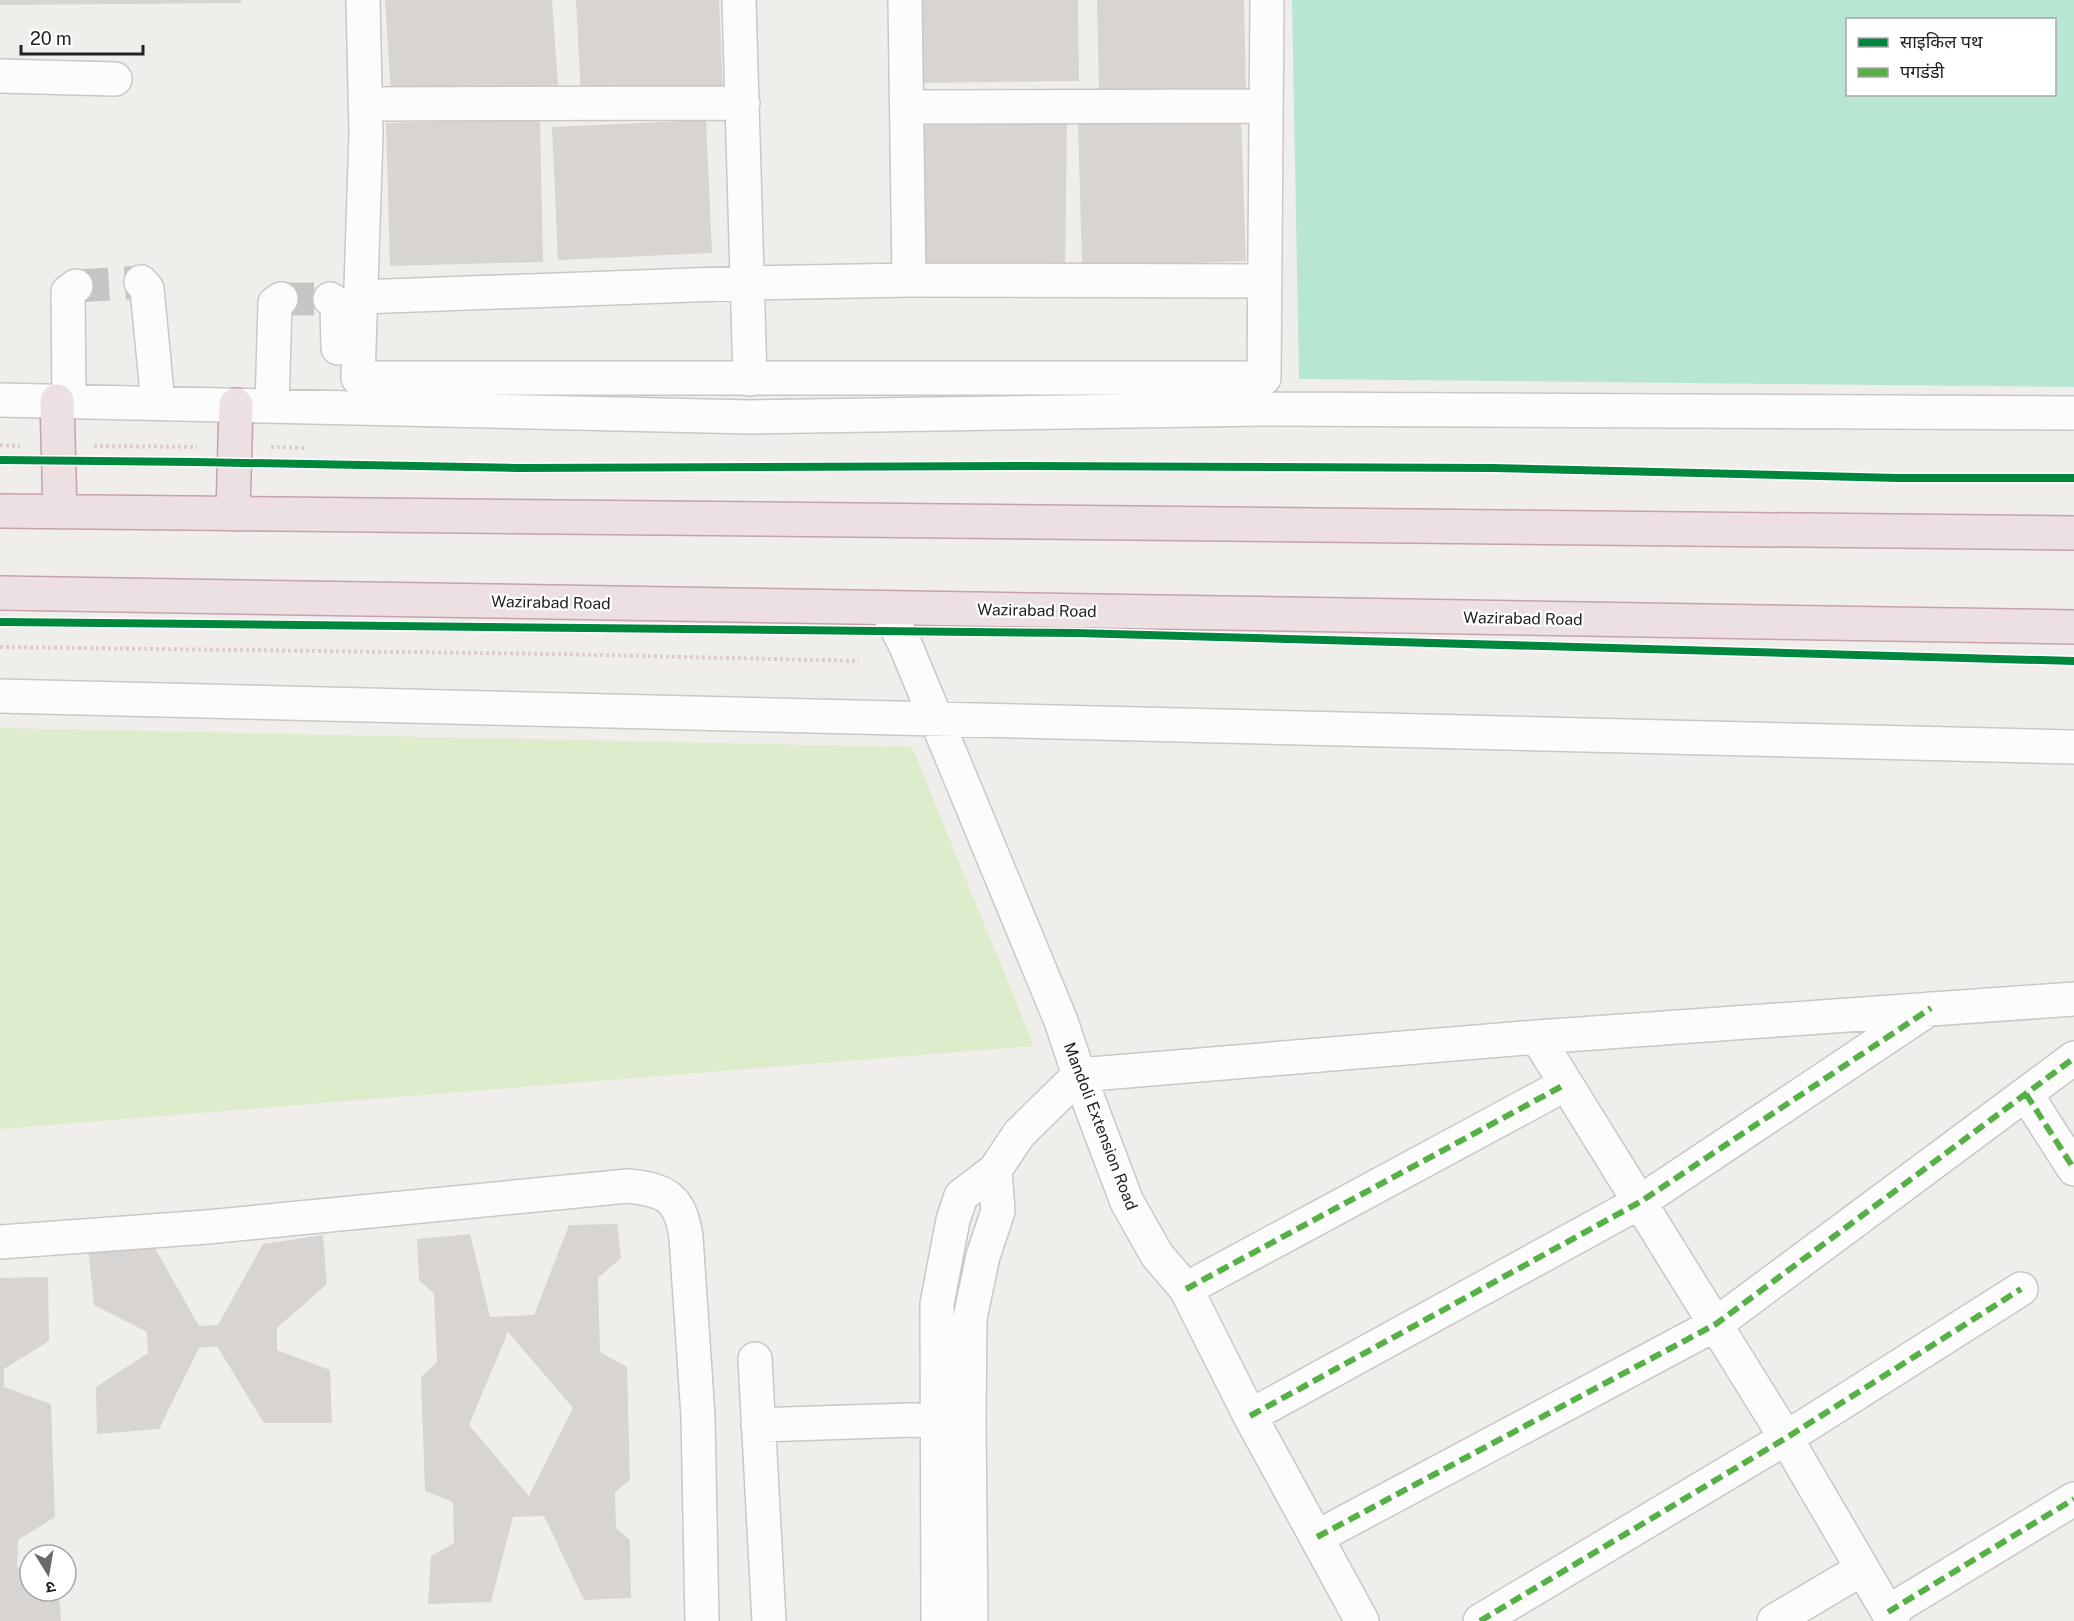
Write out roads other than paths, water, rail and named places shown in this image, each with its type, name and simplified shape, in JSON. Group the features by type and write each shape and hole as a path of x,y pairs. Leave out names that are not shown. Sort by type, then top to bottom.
{"highway":[{"path":"60,512 63,401"},
{"path":"233,514 236,405"},
{"path":"0,511 2074,532"},
{"name":"Wazirabad Road","path":"0,593 2074,627"}],"street":[{"path":"363,0 365,104 345,298 358,378 750,379 1264,378 1267,0"},
{"path":"739,0 750,379"},
{"path":"905,0 909,280"},
{"path":"0,76 115,79"},
{"path":"365,104 743,103"},
{"path":"907,107 1266,106"},
{"path":"337,407 337,304 345,298 748,283 909,280 1264,281"},
{"path":"141,282 147,289 158,403"},
{"path":"63,401 68,292 76,286"},
{"path":"272,406 275,303 281,298"},
{"path":"0,400 750,417 1263,409 2074,413"},
{"name":"Mandoli Extension Road","path":"886,608 905,645 936,718 1061,1021 1127,1202 1157,1255 1186,1289 1250,1416 1362,1621"},
{"path":"0,696 2074,747"},
{"path":"938,1621 953,1420 983,1256 998,1211 995,1170 1019,1134 1079,1075 1537,1037 2074,999"},
{"path":"1250,1416 1640,1202 1931,1008"},
{"path":"1537,1037 1786,1438 1890,1617 2074,1499"},
{"path":"1317,1537 1716,1324 2074,1058"},
{"path":"1186,1289 1566,1084"},
{"path":"2026,1094 2074,1169"},
{"path":"0,1242 218,1226 628,1186 652,1189 670,1199 683,1216 686,1237 698,1416 702,1621"},
{"path":"1480,1621 1786,1438 2021,1289"},
{"path":"755,1359 770,1621"},
{"path":"758,1425 953,1420"},
{"path":"953,1420 971,1621"},
{"path":"1774,1621 1862,1569"}],"tunnel":[{"path":"76,286 141,282"},
{"path":"281,299 330,299"}]}
